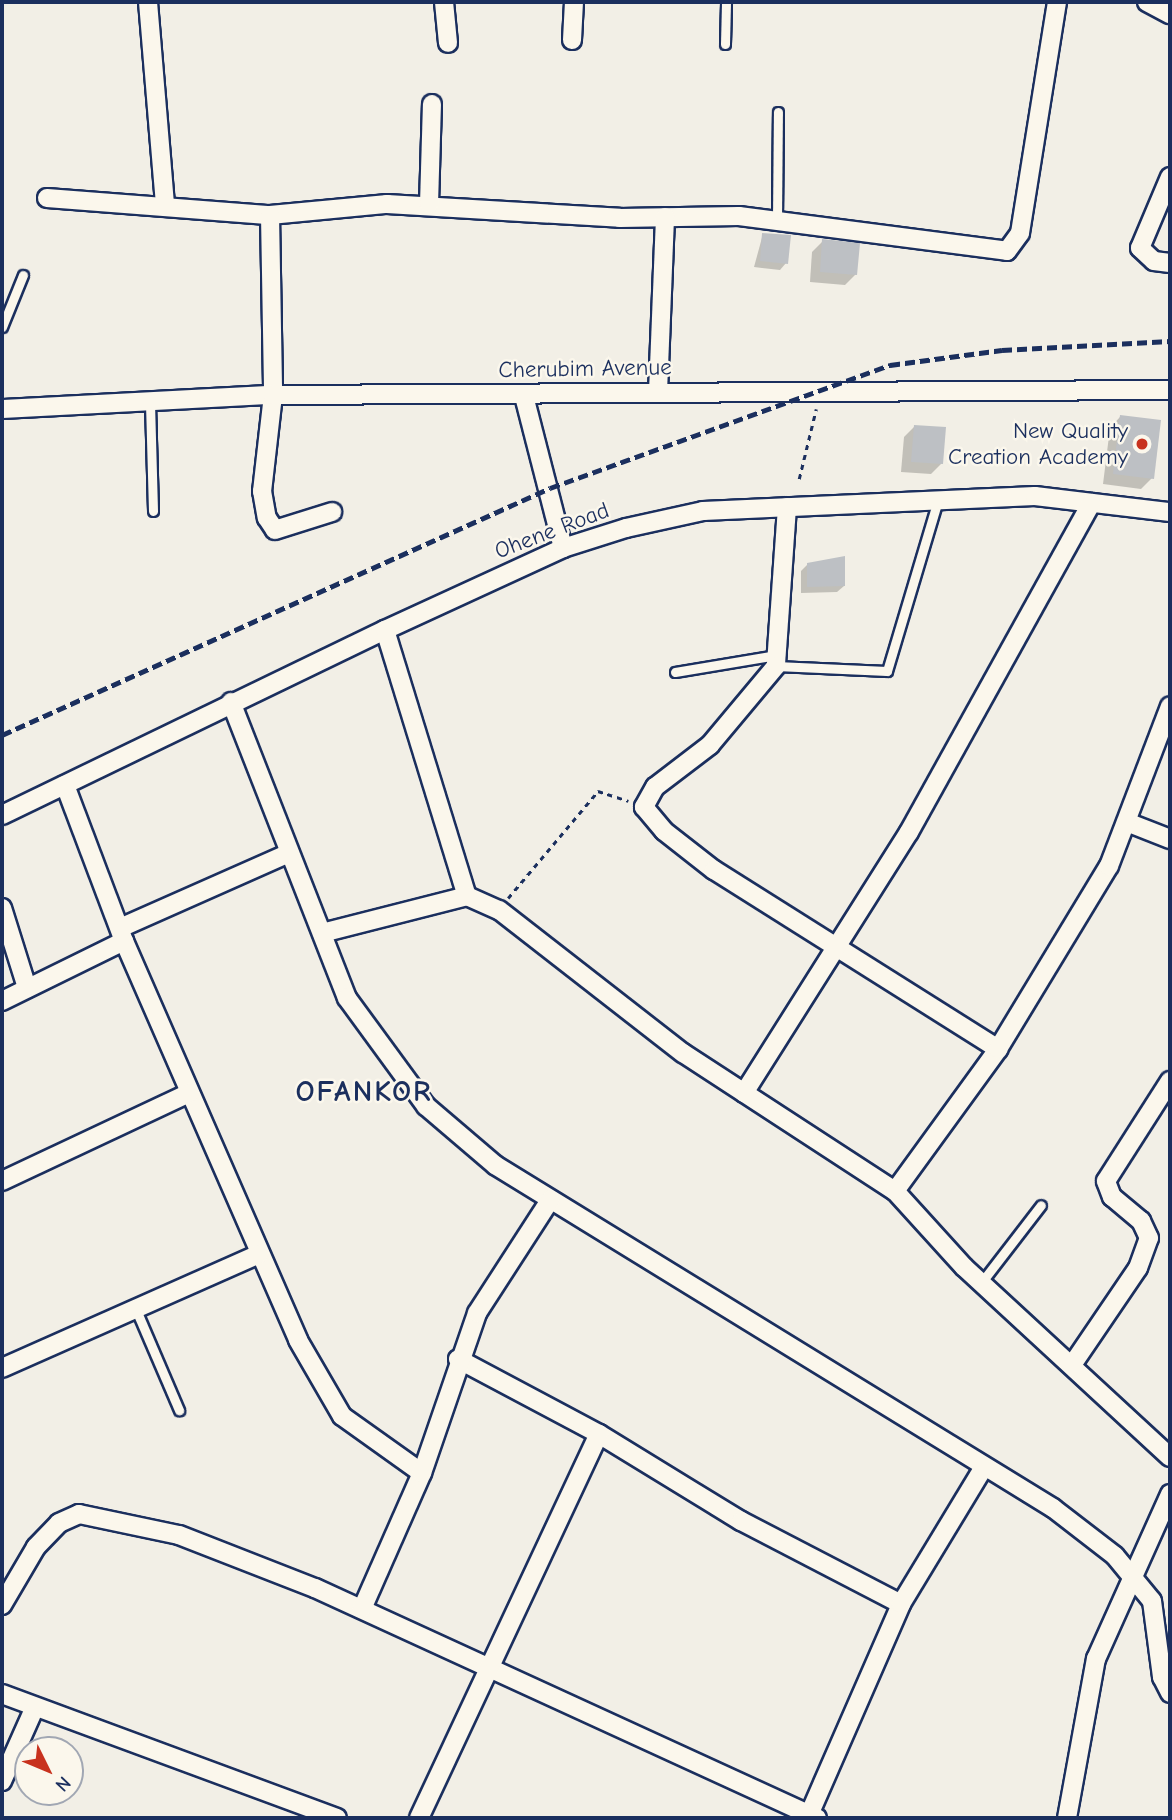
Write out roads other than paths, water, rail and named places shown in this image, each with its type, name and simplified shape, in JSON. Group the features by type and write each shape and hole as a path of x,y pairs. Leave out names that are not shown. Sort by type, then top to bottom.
{"street":[{"path":"148,2 165,204"},
{"path":"444,2 448,43"},
{"path":"572,40 574,2"},
{"path":"47,198 165,204 270,215 429,204 665,217 777,220 1007,251 1020,233 1057,2"},
{"path":"1147,2 1170,14"},
{"path":"429,204 432,104"},
{"path":"1170,177 1140,248 1154,261 1170,263"},
{"path":"270,215 273,395 262,491 267,518 275,530 332,512"},
{"path":"658,392 665,217"},
{"name":"Cherubim Avenue","path":"2,410 273,395 524,396 658,392 1170,390"},
{"path":"524,396 563,548"},
{"name":"Ohene Road","path":"2,815 231,702 563,548 703,511 1035,496 1170,512"},
{"path":"744,1093 909,832 1091,503"},
{"path":"787,507 776,660 710,744 655,787 645,807 682,848 838,943 998,1049"},
{"path":"385,630 467,897"},
{"path":"231,702 287,854 347,998 426,1106 495,1165 1053,1508 1133,1572 1152,1601 1170,1693"},
{"path":"895,1191 998,1049 1129,823 1170,706"},
{"path":"65,785 122,934 259,1254 342,1416 422,1473"},
{"path":"1129,823 1170,839"},
{"path":"2,1000 122,934 287,854"},
{"path":"322,933 467,897 499,910 683,1053 895,1191 981,1283 1170,1457"},
{"path":"2,908 27,988"},
{"path":"1072,1365 1138,1268 1149,1238 1141,1221 1112,1197 1106,1181 1170,1081"},
{"path":"2,1181 189,1093"},
{"path":"362,1609 422,1473 458,1359 505,1262 550,1200"},
{"path":"2,1368 137,1311 259,1254"},
{"path":"458,1359 599,1434 741,1521 901,1604"},
{"path":"419,1818 599,1434"},
{"path":"2,1605 36,1547 60,1523 79,1514 179,1535 362,1609 813,1816 901,1604 984,1467"},
{"path":"1067,1818 1097,1659 1133,1572 1170,1494"},
{"path":"2,1694 337,1818"},
{"path":"2,1781 35,1707"}],"lane":[{"path":"725,44 726,2"},
{"path":"777,220 778,113"},
{"path":"2,327 23,275"},
{"path":"150,403 153,511"},
{"path":"675,672 776,660 887,671 938,499"},
{"path":"981,1283 1041,1205"},
{"path":"137,1311 179,1410"}],"railway":[{"path":"2,735 550,488 890,365 1002,350 1170,341"}],"place":[{"name":"New Quality Creation Academy","path":"1142,444"}],"district":[{"name":"OFANKOR","path":"364,1092"}]}
